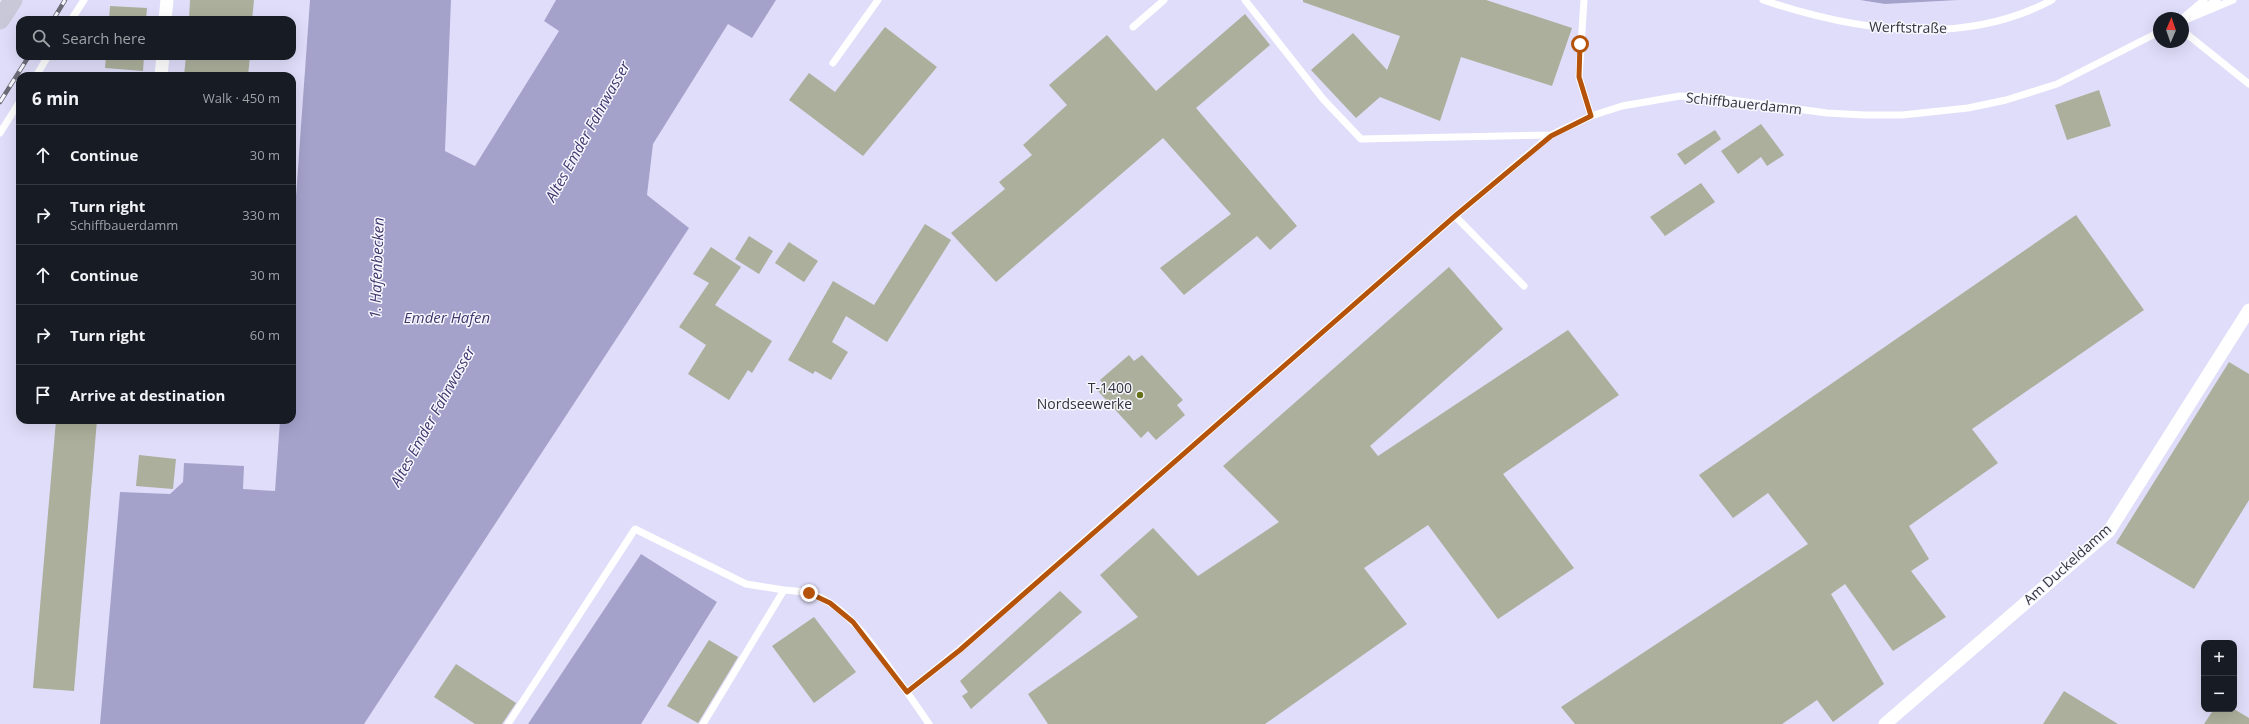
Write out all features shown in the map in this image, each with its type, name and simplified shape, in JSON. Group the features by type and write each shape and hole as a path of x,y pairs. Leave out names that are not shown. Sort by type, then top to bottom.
{"main road":[{"path":"0,20 13,0"}],"street":[{"path":"165,16 167,0"},
{"path":"161,72 163,60"},
{"name":"Am Duckeldamm","path":"1885,724 2109,531 2249,310"}],"lane":[{"path":"74,16 84,0"},
{"path":"833,63 878,0"},
{"path":"1133,27 1164,0"},
{"path":"1245,0 1322,99 1361,139 1551,136"},
{"path":"1584,0 1579,77 1591,116"},
{"name":"Werftstraße","path":"1763,0 1808,15 1865,26 1926,30 1978,25 2000,20 2015,16 2052,0"},
{"path":"2189,14 2204,0"},
{"path":"2189,16 2217,0"},
{"path":"2189,18 2233,0"},
{"name":"Schiffbauerdamm","path":"907,692 960,650 1455,216 1551,136 1591,116 1622,106 1680,96 1709,97 1827,113 1864,115 1902,115 1968,108 2006,100 2058,84 2153,35"},
{"path":"2189,36 2249,84"},
{"path":"38,72 46,60"},
{"path":"0,133 16,107"},
{"path":"1455,216 1524,286"},
{"path":"508,724 635,529 746,584 809,593 830,603 853,622 907,692 929,724"},
{"path":"703,724 784,590"}],"shaded area":[{"path":"15,0 310,0 296,196 296,72 16,72 16,424 280,424 275,491 243,489 243,466 184,464 183,482 170,494 120,493 100,724 0,724 0,23"},
{"path":"451,0 556,0 544,21 559,31 476,166 445,151"},
{"path":"776,0 1860,0 1885,4 1958,0 2249,0 2249,724 641,724 717,602 641,554 528,724 364,724 689,228 647,195 653,144 728,24 752,38"}],"water":[{"name":"Emder Hafen","path":"310,0 451,0 445,151 475,166 559,31 544,21 556,0 776,0 752,38 728,24 653,144 647,195 689,228 364,724 100,724 120,492 170,494 183,482 184,463 244,466 243,489 275,491 280,424 296,424 296,196"},
{"path":"1860,0 1958,0 1885,4"},
{"path":"641,554 717,602 641,724 528,724"}],"building":[{"path":"190,0 254,0 252,16 189,16"},
{"path":"1303,0 1486,0 1572,28 1552,86 1461,57 1440,121 1380,97 1356,118 1311,70 1353,33 1387,70 1400,36 1303,2"},
{"path":"110,6 147,8 146,16 109,16"},
{"path":"1245,14 1270,45 1196,108 1297,226 1270,250 1257,236 1184,295 1160,268 1231,214 1163,138 996,282 951,233 1005,189 999,182 1032,155 1023,145 1067,105 1049,85 1107,35 1156,91"},
{"path":"885,27 937,67 863,156 789,100 809,73 835,92"},
{"path":"106,60 144,60 143,71 105,68"},
{"path":"186,60 250,60 248,72 184,72"},
{"path":"2099,90 2111,126 2067,140 2055,105"},
{"path":"1761,124 1784,155 1767,166 1761,157 1738,174 1721,151"},
{"path":"1715,130 1721,139 1685,165 1677,154"},
{"path":"1701,183 1715,202 1665,236 1650,217"},
{"path":"2076,215 2144,310 1972,429 1998,463 1909,526 1929,559 1911,571 1946,617 1893,651 1845,584 1831,594 1884,684 1833,722 1817,700 1782,724 1575,724 1561,707 1808,544 1768,493 1733,518 1699,475"},
{"path":"925,224 951,240 887,342 846,316 832,342 848,352 831,380 815,371 813,374 788,360 833,281 874,305"},
{"path":"749,236 773,251 759,274 735,259"},
{"path":"789,242 818,261 804,282 775,263"},
{"path":"711,247 741,267 715,305 772,341 752,373 748,370 729,400 688,374 706,345 679,327 709,283 693,274"},
{"path":"1449,267 1503,329 1370,446 1378,456 1568,330 1619,395 1503,474 1574,568 1498,619 1428,525 1364,568 1407,624 1265,724 1048,724 1028,694 1138,617 1100,575 1153,528 1198,576 1279,522 1223,466"},
{"name":"T-1400 Nordseewerke","path":"1129,355 1134,361 1142,355 1183,400 1177,405 1185,415 1156,440 1148,431 1141,438 1098,391 1104,385 1100,380"},
{"path":"2229,362 2249,374 2249,500 2194,589 2116,543"},
{"path":"56,424 97,424 74,691 33,688"},
{"path":"139,455 176,459 173,489 136,486"},
{"path":"1060,591 1082,612 971,709 962,696 968,692 960,681"},
{"path":"814,617 856,672 814,703 772,646"},
{"path":"709,640 738,657 698,723 667,706"},
{"path":"456,664 516,703 502,724 475,724 434,697"},
{"path":"2064,691 2118,724 2043,724"},
{"path":"2237,711 2249,718 2249,724 2204,724 2212,712"}],"railway":[{"path":"55,16 65,0"},
{"path":"19,72 26,60"},
{"path":"0,102 16,77"}],"place":[{"name":"T-1400 Nordseewerke","path":"1140,395"}],"route":[{"path":"809,593 830,603 853,622 907,692 960,650 1455,216 1551,136 1591,116 1579,77 1580,44"}],"water label":[{"name":"Altes Emder Fahrwasser","path":"587,131"},
{"name":"1. Hafenbecken","path":"376,268"},
{"name":"Altes Emder Fahrwasser","path":"432,416"}]}
